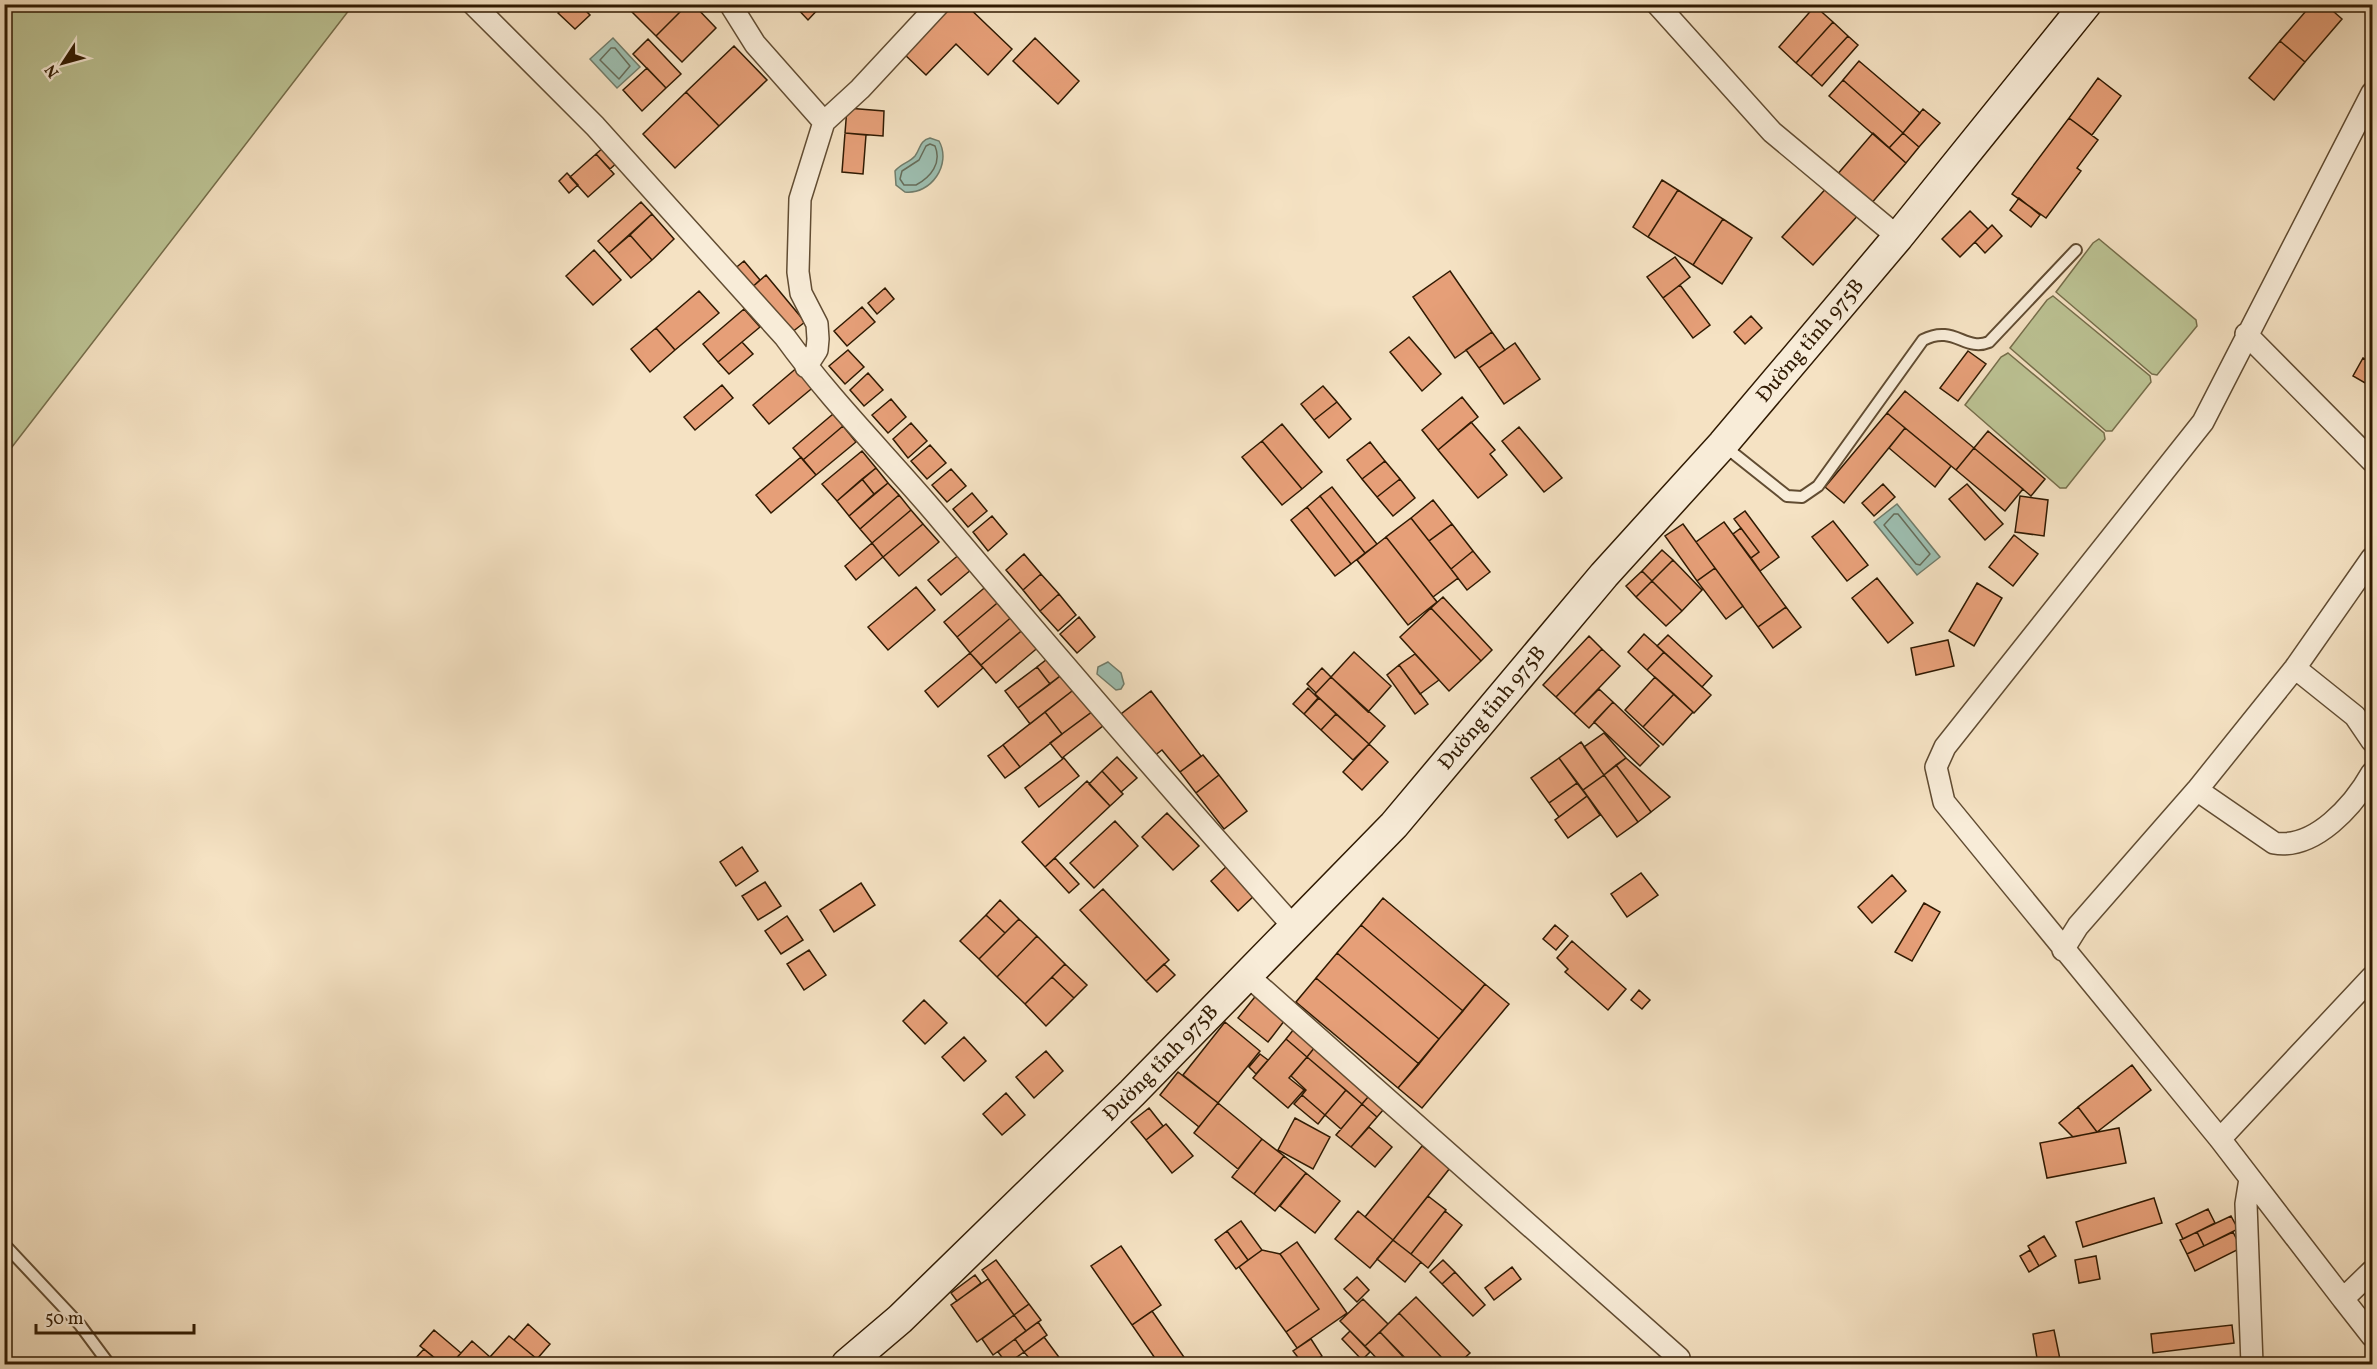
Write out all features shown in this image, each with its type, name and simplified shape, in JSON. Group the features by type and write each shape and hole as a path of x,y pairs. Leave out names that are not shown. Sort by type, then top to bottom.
{"main road":[{"name":"Đường tỉnh 975B","path":"847,1365 900,1319 1247,975 1394,825 1604,576 1723,444 1898,237 2086,4"}],"street":[{"path":"473,4 596,126 785,337 806,367 939,518 1139,754 1293,926"},
{"path":"730,4 755,44 824,122"},
{"path":"806,367 817,350 819,339 817,324 801,293 798,272 800,199 824,122 860,89 939,4"},
{"path":"1657,4 1772,132 1898,237"},
{"path":"2373,93 2246,334 2203,422 1945,747 1936,767 1944,802 2220,1139 2373,1336"},
{"path":"2246,334 2373,461"},
{"path":"2063,950 2078,926 2197,790 2295,669 2373,558"},
{"path":"2295,669 2355,716 2373,741"},
{"path":"2197,790 2274,843 2288,845 2304,841 2326,826 2353,799 2373,773"},
{"path":"1247,975 1679,1358"},
{"path":"2220,1139 2373,977"},
{"path":"2250,1179 2246,1204 2252,1365"},
{"path":"2343,1299 2373,1271"}],"lane":[{"path":"1723,444 1787,496 1802,497 1818,486 1923,340 1941,334 1952,335 1973,345 1989,342 2076,250"},
{"path":"4,1244 80,1325 109,1365"}],"green space":[{"path":"4,5 353,5 5,456"},
{"path":"2099,239 2196,320 2197,326 2157,375 2152,374 2056,292 2093,243"},
{"path":"2053,296 2150,376 2151,382 2112,431 2106,431 2010,348 2047,300"},
{"path":"2008,353 2104,433 2105,439 2066,488 2060,488 1965,405 2001,357"}],"water":[{"path":"613,38 640,67 617,88 590,59"},
{"path":"930,138 939,141 943,159 941,168 931,183 923,189 905,192 896,185 895,171 913,158 922,143"},
{"path":"1897,504 1940,557 1917,575 1874,522"},
{"path":"1108,662 1121,673 1124,684 1121,689 1116,690 1097,674 1098,667"}],"building":[{"path":"567,4 579,4 590,15 575,29 558,13"},
{"path":"636,4 688,4 656,36 630,10"},
{"path":"688,4 693,4 716,28 682,62 656,36"},
{"path":"793,4 823,4 808,20"},
{"path":"948,4 965,4 1012,49 988,75 956,44 926,75 902,52"},
{"path":"2312,4 2325,4 2342,19 2305,62 2280,41"},
{"path":"1815,6 1833,22 1796,63 1779,47"},
{"path":"1833,22 1848,36 1811,76 1796,63"},
{"path":"1848,36 1858,45 1822,86 1811,76"},
{"path":"1035,38 1079,81 1058,104 1013,61"},
{"path":"648,39 681,74 666,88 633,54"},
{"path":"2280,41 2305,62 2274,100 2249,78"},
{"path":"734,46 767,80 719,126 686,92"},
{"path":"1859,61 1920,113 1903,133 1843,80"},
{"path":"647,68 666,88 642,111 623,90"},
{"path":"2098,78 2121,96 2092,135 2069,118"},
{"path":"1843,80 1903,133 1889,148 1829,96"},
{"path":"686,92 719,126 675,168 643,134"},
{"path":"847,108 884,111 883,136 845,133"},
{"path":"1923,109 1940,123 1919,147 1903,133"},
{"path":"2069,118 2098,140 2077,168 2081,171 2046,218 2012,194"},
{"path":"845,133 866,135 863,174 842,172"},
{"path":"1873,133 1906,163 1870,205 1836,176"},
{"path":"1903,133 1919,147 1906,163 1889,148"},
{"path":"605,146 619,161 610,169 596,154"},
{"path":"596,154 614,174 588,197 570,177"},
{"path":"567,173 578,185 569,193 559,181"},
{"path":"1662,180 1678,190 1648,237 1633,227"},
{"path":"1830,184 1861,212 1813,265 1782,237"},
{"path":"1678,190 1723,219 1693,265 1648,237"},
{"path":"2019,198 2040,215 2031,227 2010,210"},
{"path":"641,202 652,214 609,253 598,241"},
{"path":"1970,211 1988,229 1960,257 1942,239"},
{"path":"652,214 674,239 652,260 630,235"},
{"path":"1723,219 1752,238 1722,284 1693,265"},
{"path":"1992,225 2002,236 1985,253 1975,242"},
{"path":"630,235 652,260 631,278 609,253"},
{"path":"594,250 621,280 593,305 566,276"},
{"path":"1675,257 1690,277 1663,298 1647,277"},
{"path":"744,261 760,280 749,290 733,270"},
{"path":"1450,271 1492,332 1455,358 1413,297"},
{"path":"766,275 805,322 787,336 749,290"},
{"path":"1680,285 1710,325 1693,338 1663,298"},
{"path":"885,288 894,299 877,314 868,303"},
{"path":"699,291 719,313 675,350 656,328"},
{"path":"862,307 875,322 847,346 834,331"},
{"path":"744,309 760,327 718,362 703,344"},
{"path":"1751,316 1762,328 1745,344 1734,332"},
{"path":"656,328 675,350 650,372 631,349"},
{"path":"1492,332 1505,350 1479,368 1466,350"},
{"path":"1409,337 1441,374 1422,391 1390,352"},
{"path":"742,342 753,354 729,374 718,362"},
{"path":"1515,343 1540,379 1504,404 1479,368"},
{"path":"848,350 864,367 845,384 829,366"},
{"path":"1968,351 1986,364 1958,401 1940,388"},
{"path":"2363,358 2372,363 2372,387 2353,376"},
{"path":"799,366 816,385 769,424 753,405"},
{"path":"868,373 883,390 864,406 850,390"},
{"path":"722,385 733,398 695,430 684,417"},
{"path":"1323,386 1337,402 1314,420 1301,404"},
{"path":"1905,391 1974,448 1956,470 1887,413"},
{"path":"1462,397 1478,417 1438,450 1422,430"},
{"path":"891,399 906,417 888,433 872,415"},
{"path":"1337,402 1351,419 1329,438 1314,420"},
{"path":"1887,413 1905,428 1844,503 1825,487"},
{"path":"833,414 843,426 803,460 793,448"},
{"path":"1471,422 1495,450 1490,454 1507,475 1478,498 1438,450"},
{"path":"911,423 927,441 908,458 893,439"},
{"path":"1282,424 1322,472 1302,489 1262,441"},
{"path":"843,426 856,442 816,475 803,460"},
{"path":"1519,427 1562,478 1544,492 1502,441"},
{"path":"1905,428 1951,466 1935,487 1889,448"},
{"path":"1988,431 2045,479 2031,496 1974,448"},
{"path":"1262,441 1302,489 1282,505 1242,457"},
{"path":"1370,442 1385,461 1362,479 1347,460"},
{"path":"930,445 946,463 927,479 911,461"},
{"path":"1974,448 2023,489 2005,511 1956,470"},
{"path":"862,451 876,468 837,501 822,484"},
{"path":"801,457 816,475 771,513 756,495"},
{"path":"1385,461 1400,479 1377,497 1362,479"},
{"path":"876,468 888,483 874,494 862,479"},
{"path":"951,469 966,486 947,502 932,485"},
{"path":"862,479 874,494 849,516 837,501"},
{"path":"1400,479 1415,498 1393,516 1377,497"},
{"path":"888,483 899,495 860,529 849,516"},
{"path":"1883,484 1895,497 1874,516 1862,503"},
{"path":"1967,484 2003,524 1985,540 1949,499"},
{"path":"1332,487 1377,544 1365,553 1320,496"},
{"path":"972,493 987,511 968,527 953,509"},
{"path":"899,495 911,510 872,543 860,529"},
{"path":"1320,496 1365,553 1351,564 1307,507"},
{"path":"2020,496 2048,500 2044,536 2015,532"},
{"path":"1433,500 1452,524 1429,541 1411,518"},
{"path":"1307,507 1351,564 1335,576 1291,520"},
{"path":"911,510 923,524 883,557 872,543"},
{"path":"1745,511 1779,557 1760,571 1751,558 1759,552 1734,519"},
{"path":"992,516 1007,534 988,551 973,532"},
{"path":"1411,518 1458,578 1433,597 1386,537"},
{"path":"1833,521 1868,565 1847,581 1812,537"},
{"path":"1724,522 1786,607 1758,627 1696,542"},
{"path":"923,524 939,542 899,576 883,557"},
{"path":"1452,524 1473,551 1451,569 1429,541"},
{"path":"1683,524 1715,568 1697,581 1665,536"},
{"path":"1741,528 1759,552 1751,558 1733,534"},
{"path":"2014,535 2038,554 2013,586 1989,567"},
{"path":"1386,537 1437,602 1408,625 1357,560"},
{"path":"872,543 883,557 856,580 845,566"},
{"path":"1662,550 1673,560 1652,581 1642,571"},
{"path":"1473,551 1490,572 1467,590 1451,569"},
{"path":"960,554 972,569 941,595 928,580"},
{"path":"1024,554 1041,574 1023,590 1006,570"},
{"path":"1673,560 1702,590 1682,611 1652,581"},
{"path":"1715,568 1743,606 1726,619 1697,581"},
{"path":"1642,571 1652,581 1636,597 1626,586"},
{"path":"1041,574 1059,594 1040,611 1023,590"},
{"path":"1877,578 1913,623 1888,643 1852,598"},
{"path":"1652,581 1682,611 1666,626 1636,597"},
{"path":"1977,583 2002,598 1974,646 1949,631"},
{"path":"989,584 1002,599 957,637 944,622"},
{"path":"916,587 935,610 888,650 868,627"},
{"path":"1059,594 1076,615 1058,631 1040,611"},
{"path":"1443,597 1492,650 1481,661 1431,608"},
{"path":"1002,599 1015,614 970,653 957,637"},
{"path":"1786,607 1801,627 1773,648 1758,627"},
{"path":"1431,608 1481,661 1449,691 1400,637"},
{"path":"1015,614 1026,627 981,665 970,653"},
{"path":"1079,617 1095,637 1077,653 1060,634"},
{"path":"1026,627 1041,645 996,683 981,665"},
{"path":"1644,634 1664,652 1647,670 1628,652"},
{"path":"1668,635 1712,676 1702,687 1657,646"},
{"path":"1589,636 1602,649 1556,697 1543,685"},
{"path":"1948,640 1954,666 1916,675 1911,648"},
{"path":"1602,649 1620,666 1574,714 1556,697"},
{"path":"1354,652 1391,686 1368,712 1331,677"},
{"path":"1664,652 1711,695 1694,713 1647,670"},
{"path":"970,653 983,668 938,707 925,691"},
{"path":"1415,654 1439,680 1420,694 1399,665"},
{"path":"1051,656 1064,673 1050,684 1037,667"},
{"path":"1399,665 1428,704 1415,714 1387,675"},
{"path":"1037,667 1050,684 1018,708 1005,691"},
{"path":"1322,668 1331,677 1316,693 1307,684"},
{"path":"1064,673 1076,688 1030,724 1018,708"},
{"path":"1331,677 1385,726 1369,744 1315,694"},
{"path":"1655,677 1674,694 1643,727 1625,710"},
{"path":"1076,688 1093,711 1062,734 1045,712"},
{"path":"1308,688 1318,698 1304,714 1293,704"},
{"path":"1599,689 1613,702 1589,728 1574,714"},
{"path":"1151,691 1201,756 1180,772 1162,750 1154,756 1121,714"},
{"path":"1674,694 1693,712 1663,745 1643,727"},
{"path":"1319,698 1336,714 1321,730 1304,714"},
{"path":"1613,702 1659,746 1640,766 1594,722"},
{"path":"1093,711 1104,725 1062,758 1050,743"},
{"path":"1045,712 1062,734 1020,767 1003,745"},
{"path":"1336,714 1369,744 1353,760 1321,730"},
{"path":"1604,733 1626,758 1604,775 1584,747"},
{"path":"1581,742 1604,775 1583,790 1559,758"},
{"path":"1369,744 1388,762 1362,790 1343,772"},
{"path":"1003,745 1020,767 1005,778 988,756"},
{"path":"1203,755 1219,775 1196,793 1180,772"},
{"path":"1117,757 1137,778 1121,792 1102,771"},
{"path":"1064,758 1079,776 1039,807 1025,788"},
{"path":"1559,758 1577,783 1549,803 1531,778"},
{"path":"1626,758 1670,797 1651,812 1616,765"},
{"path":"1616,765 1651,812 1638,822 1604,775"},
{"path":"1102,771 1123,794 1110,806 1089,784"},
{"path":"1219,775 1247,811 1224,829 1196,793"},
{"path":"1604,775 1638,822 1617,837 1583,790"},
{"path":"1087,781 1110,806 1045,867 1022,842"},
{"path":"1577,783 1587,796 1559,817 1549,803"},
{"path":"1587,796 1600,815 1568,838 1555,820"},
{"path":"1167,813 1199,846 1173,870 1142,837"},
{"path":"1115,821 1138,846 1094,888 1070,863"},
{"path":"742,847 758,871 736,886 720,862"},
{"path":"1055,858 1079,884 1069,893 1045,867"},
{"path":"1228,865 1256,894 1238,911 1211,881"},
{"path":"1641,873 1658,895 1627,917 1611,894"},
{"path":"1892,875 1906,891 1872,923 1858,907"},
{"path":"765,882 781,906 758,920 742,896"},
{"path":"861,883 875,905 834,932 820,910"},
{"path":"1103,889 1169,960 1146,981 1080,910"},
{"path":"1383,898 1485,984 1463,1011 1361,925"},
{"path":"1000,900 1019,919 1005,933 986,915"},
{"path":"1924,903 1940,912 1912,961 1895,952"},
{"path":"986,915 1005,933 979,959 960,941"},
{"path":"787,916 803,940 781,954 765,931"},
{"path":"1019,919 1037,936 997,977 979,959"},
{"path":"1361,925 1463,1011 1439,1039 1337,953"},
{"path":"1555,925 1568,936 1556,950 1543,939"},
{"path":"1037,936 1065,964 1025,1004 997,977"},
{"path":"1572,941 1626,989 1608,1010 1565,972 1568,969 1557,958"},
{"path":"809,950 826,975 804,990 787,964"},
{"path":"1337,953 1439,1039 1419,1064 1316,978"},
{"path":"1065,964 1087,985 1074,998 1052,977"},
{"path":"1164,964 1175,975 1157,992 1146,981"},
{"path":"1052,977 1074,998 1046,1026 1025,1004"},
{"path":"1316,978 1419,1064 1398,1088 1296,1002"},
{"path":"1485,984 1509,1004 1422,1108 1398,1088"},
{"path":"1639,990 1650,1000 1642,1009 1631,1000"},
{"path":"1258,993 1288,1016 1268,1042 1238,1018"},
{"path":"924,1000 947,1023 925,1044 903,1021"},
{"path":"1225,1022 1260,1051 1218,1103 1183,1075"},
{"path":"1298,1024 1319,1042 1307,1057 1286,1039"},
{"path":"964,1037 986,1061 964,1081 942,1057"},
{"path":"1286,1039 1307,1057 1289,1078 1304,1090 1288,1108 1253,1078"},
{"path":"1319,1042 1375,1089 1362,1104 1307,1057"},
{"path":"1046,1051 1063,1071 1034,1098 1016,1077"},
{"path":"1260,1054 1268,1060 1256,1074 1249,1067"},
{"path":"1307,1057 1346,1090 1325,1115 1302,1095 1306,1090 1291,1076"},
{"path":"2132,1065 2151,1090 2097,1132 2078,1107"},
{"path":"1178,1072 1218,1103 1199,1127 1160,1095"},
{"path":"1375,1089 1390,1102 1377,1117 1362,1104"},
{"path":"1346,1090 1362,1104 1341,1129 1325,1115"},
{"path":"1006,1093 1025,1115 1002,1135 983,1114"},
{"path":"1302,1095 1325,1115 1318,1124 1294,1104"},
{"path":"1218,1103 1262,1139 1238,1169 1194,1133"},
{"path":"1362,1104 1377,1117 1351,1147 1336,1135"},
{"path":"2078,1107 2097,1132 2073,1137 2059,1123"},
{"path":"1149,1108 1163,1126 1146,1140 1131,1122"},
{"path":"1295,1118 1330,1137 1313,1169 1278,1150"},
{"path":"1166,1124 1193,1156 1172,1173 1146,1140"},
{"path":"1369,1127 1392,1147 1375,1167 1351,1147"},
{"path":"2119,1128 2126,1163 2047,1178 2040,1143"},
{"path":"1262,1139 1284,1156 1254,1194 1232,1177"},
{"path":"1422,1146 1450,1168 1393,1240 1365,1217"},
{"path":"1284,1156 1306,1173 1275,1211 1254,1194"},
{"path":"1306,1173 1340,1201 1315,1233 1280,1206"},
{"path":"1428,1196 1446,1210 1411,1254 1393,1240"},
{"path":"2154,1198 2162,1223 2083,1247 2076,1222"},
{"path":"2208,1209 2215,1223 2183,1239 2176,1224"},
{"path":"1358,1211 1393,1240 1370,1268 1335,1239"},
{"path":"1445,1211 1462,1225 1428,1268 1411,1254"},
{"path":"2231,1216 2238,1229 2204,1246 2197,1232"},
{"path":"1241,1221 1262,1250 1248,1260 1227,1231"},
{"path":"1227,1231 1248,1260 1236,1269 1215,1240"},
{"path":"2197,1232 2204,1246 2187,1254 2180,1240"},
{"path":"2233,1232 2241,1248 2195,1271 2187,1254"},
{"path":"2044,1236 2056,1256 2039,1266 2028,1246"},
{"path":"1393,1240 1421,1262 1405,1282 1377,1259"},
{"path":"1297,1242 1347,1313 1297,1348 1286,1332 1319,1309 1280,1254"},
{"path":"1121,1246 1161,1305 1132,1325 1091,1266"},
{"path":"1262,1250 1280,1254 1319,1309 1286,1332 1239,1267"},
{"path":"2030,1250 2039,1266 2029,1272 2020,1256"},
{"path":"2096,1256 2100,1279 2079,1283 2075,1260"},
{"path":"996,1260 1029,1304 1014,1315 982,1270"},
{"path":"1443,1260 1455,1272 1442,1284 1430,1272"},
{"path":"1512,1267 1521,1279 1494,1300 1485,1288"},
{"path":"1455,1272 1485,1305 1473,1316 1442,1284"},
{"path":"975,1275 981,1283 957,1301 951,1293"},
{"path":"1357,1277 1369,1290 1357,1302 1344,1289"},
{"path":"988,1279 1014,1315 977,1342 951,1305"},
{"path":"1416,1297 1470,1353 1458,1364 1448,1364 1399,1313"},
{"path":"1363,1299 1388,1324 1365,1346 1340,1321"},
{"path":"1029,1304 1041,1320 1026,1331 1014,1315"},
{"path":"1152,1311 1186,1360 1180,1364 1159,1364 1132,1325"},
{"path":"1399,1313 1448,1364 1411,1364 1380,1332"},
{"path":"1014,1315 1026,1331 993,1355 982,1339"},
{"path":"1038,1322 1047,1335 1024,1352 1015,1339"},
{"path":"528,1324 550,1344 537,1359 514,1340"},
{"path":"2232,1325 2234,1343 2153,1353 2151,1334"},
{"path":"434,1330 461,1353 451,1364 442,1364 420,1346"},
{"path":"2054,1330 2061,1364 2038,1364 2033,1334"},
{"path":"1350,1331 1370,1352 1362,1360 1342,1339"},
{"path":"1380,1332 1408,1362 1406,1364 1382,1364 1365,1346"},
{"path":"509,1336 543,1364 499,1364 490,1357"},
{"path":"1044,1337 1064,1364 1034,1364 1024,1352"},
{"path":"1015,1339 1024,1352 1007,1364 998,1352"},
{"path":"1311,1339 1322,1356 1310,1364 1303,1364 1293,1351"},
{"path":"472,1341 490,1357 499,1364 451,1364"},
{"path":"424,1349 442,1364 410,1364"}]}
